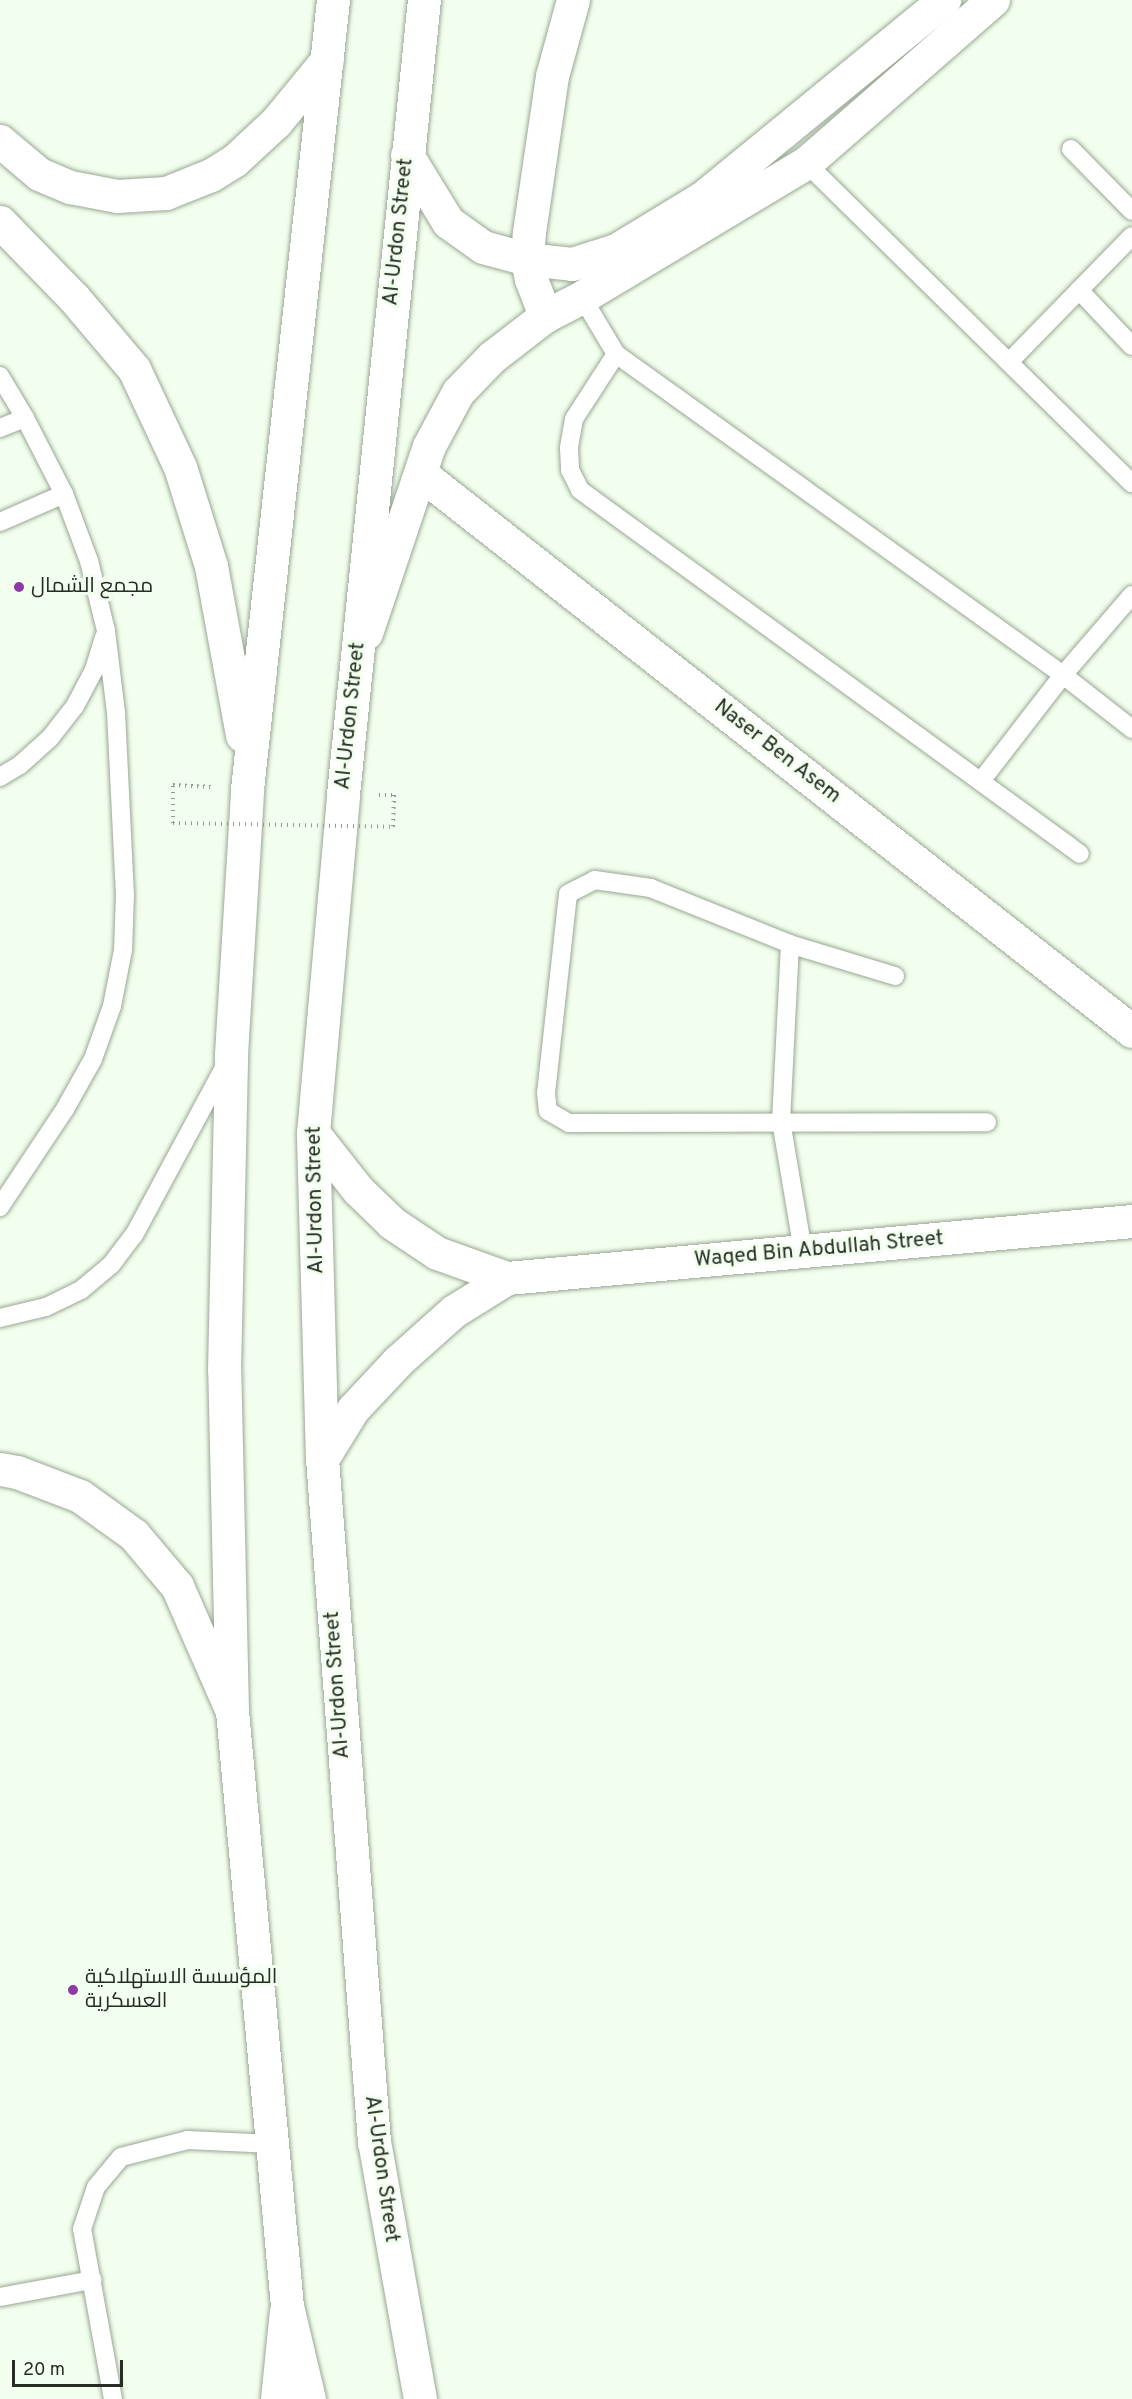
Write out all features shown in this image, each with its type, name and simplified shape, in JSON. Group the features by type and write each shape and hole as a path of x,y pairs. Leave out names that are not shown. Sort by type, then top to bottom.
{"main road":[{"path":"309,2399 287,2306 232,1711 224,1370 231,1054 248,768 333,0"},
{"name":"Al-Urdon Street","path":"420,2399 374,2142 322,1459 314,1133 356,661 424,0"},
{"path":"545,316 531,279 527,260 528,232 552,76 573,0"},
{"path":"407,155 448,222 483,247 527,260 572,264 616,250 702,198 944,0"},
{"path":"356,661 429,446 458,392 492,357 545,316 582,297 806,163 993,0"},
{"path":"0,141 39,174 70,187 117,196 166,192 211,175 235,160 276,122 327,60"},
{"path":"0,222 74,297 134,369 175,458 211,566 248,768"},
{"name":"Naser Ben Asem","path":"421,474 1130,1025"},
{"name":"Waqed Bin Abdullah Street","path":"314,1133 358,1190 392,1223 437,1253 507,1278 1132,1221"},
{"name":"Waqed Bin Abdullah Street","path":"322,1459 353,1408 398,1361 454,1311 507,1278"},
{"path":"6,1468 80,1496 134,1535 177,1586 232,1711"},
{"path":"277,2399 287,2306"}],"lane":[{"path":"1071,149 1132,211"},
{"path":"806,163 1132,483"},
{"path":"1009,362 1132,236"},
{"path":"1079,290 1132,346"},
{"path":"582,297 616,354 1063,675 1132,729"},
{"path":"616,354 574,419 569,448 570,470 580,490 1080,854"},
{"path":"0,376 25,418 64,494 89,561 106,631 116,712 125,894 123,950 112,1006 93,1059 65,1109 0,1207"},
{"path":"0,428 25,418"},
{"path":"0,522 64,494"},
{"path":"981,782 1063,675 1132,595"},
{"path":"0,777 20,765 50,738 75,706 94,670 106,631"},
{"path":"894,976 790,944 651,888 596,880 568,894 546,1093 548,1111 569,1124 781,1121 987,1122"},
{"path":"790,944 781,1121 803,1251"},
{"path":"0,1318 46,1307 81,1290 111,1265 134,1234 231,1054"},
{"path":"113,2399 82,2229 96,2187 121,2157 188,2140 273,2144"},
{"path":"0,2297 92,2280"}],"path":[{"path":"173,785 173,823 393,827 394,795"}],"place":[{"name":"مجمع الشمال","path":"19,587"},
{"name":"المؤسسة الاستهلاكية العسكرية","path":"73,1990"}]}
